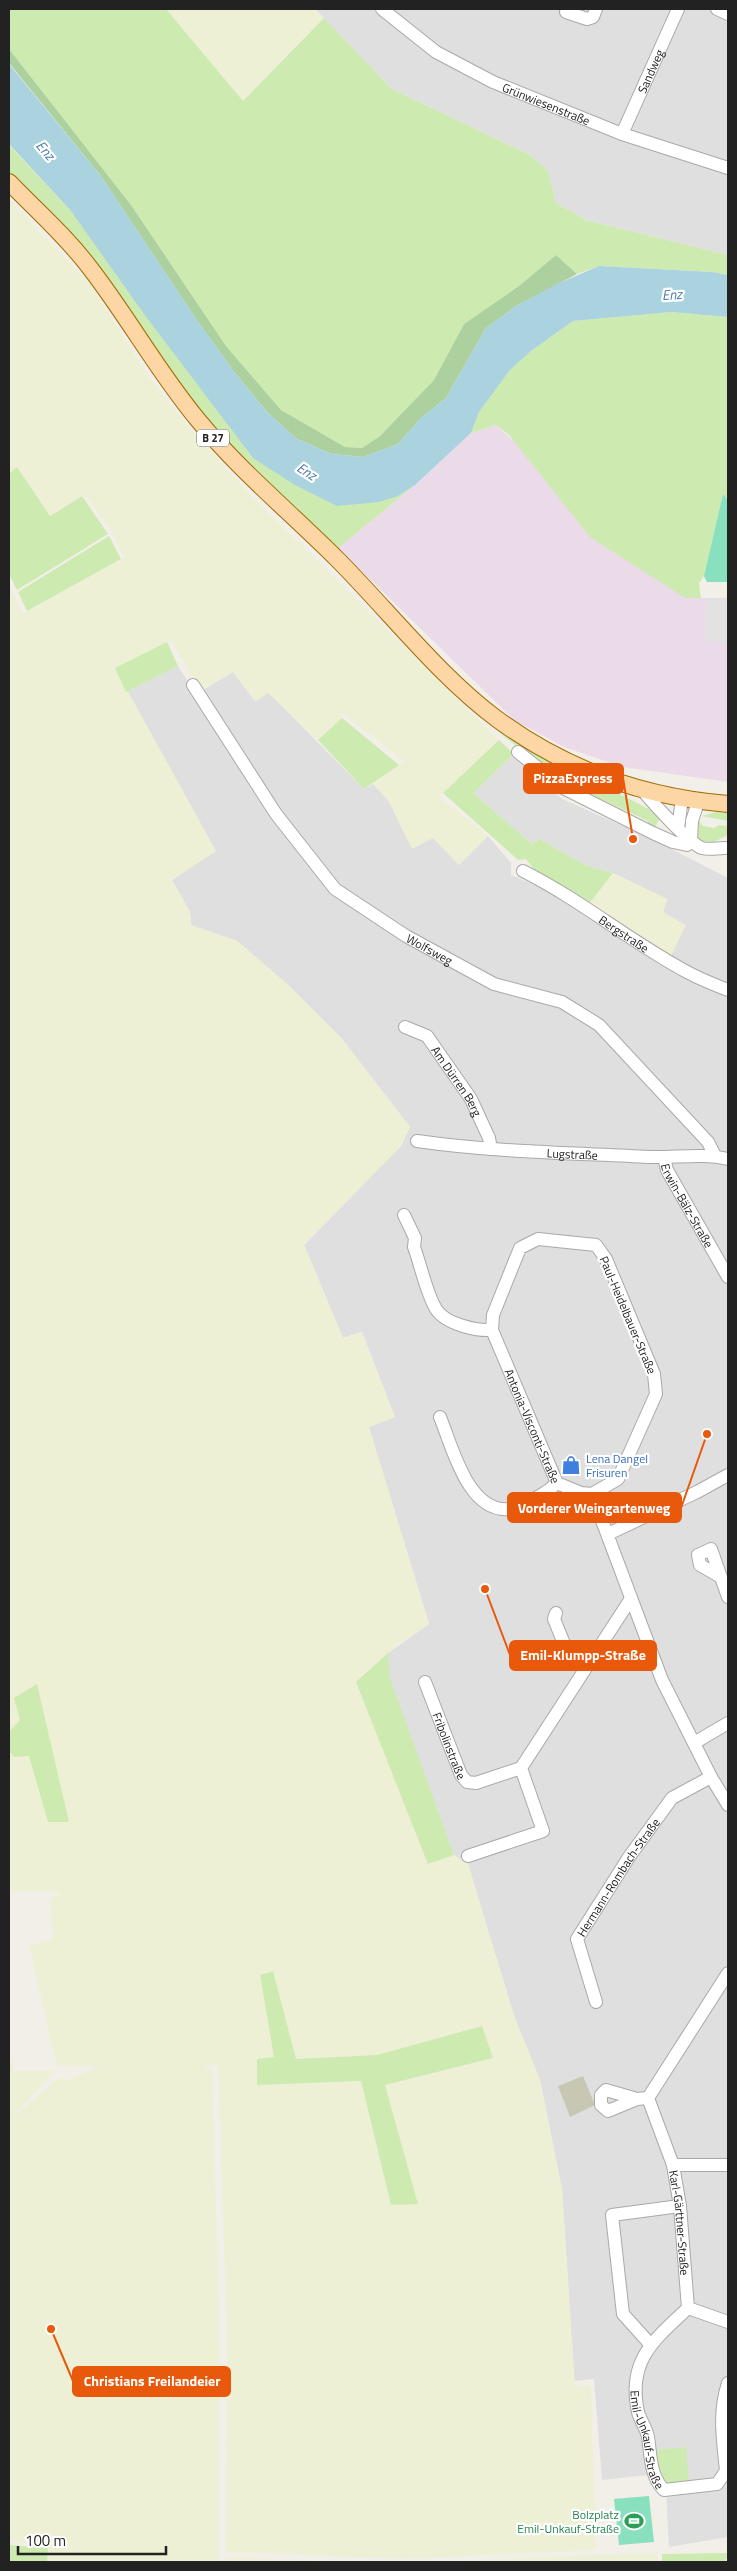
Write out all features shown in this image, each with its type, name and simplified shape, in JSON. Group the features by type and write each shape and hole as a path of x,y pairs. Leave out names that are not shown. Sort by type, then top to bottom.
{"main road":[{"name":"B 27","path":"9,182 79,254 113,300 168,383 217,443 255,483 334,556 476,702 530,741 563,760 643,792 728,804"}],"street":[{"name":"Grünwiesenstraße","path":"382,9 436,52 465,68 552,107 622,134 728,168"},
{"path":"566,12 587,19 593,18 596,9"},
{"name":"Sandweg","path":"622,134 678,9"},
{"path":"717,9 728,14"},
{"name":"Wolfsweg","path":"194,685 276,814 335,889 415,941 494,984 562,1002 588,1017 599,1025 708,1142 715,1156"},
{"path":"518,752 563,788 664,838 687,846 691,841 690,800"},
{"path":"643,792 691,841 703,848 727,849"},
{"path":"664,838 671,832 690,800"},
{"name":"Bergstraße","path":"523,871 548,884 612,927 690,974 728,990"},
{"name":"Am Dürren Berg","path":"405,1027 427,1036 471,1099 489,1138 491,1149"},
{"name":"Lugstraße","path":"417,1141 491,1149 664,1157 715,1156 728,1158"},
{"name":"Erwin-Bälz-Straße","path":"664,1157 667,1170 728,1277"},
{"path":"404,1215 415,1238 414,1247 435,1309 443,1317 479,1331 492,1330"},
{"name":"Paul-Heidelbauer-Straße","path":"492,1330 493,1315 520,1248 538,1239 596,1245 606,1259 654,1374 656,1394 618,1479 592,1494"},
{"name":"Antonia-Visconti-Straße","path":"492,1330 557,1484 581,1493 592,1494"},
{"path":"440,1417 469,1486 477,1497 485,1502 493,1506 510,1509 543,1496 557,1484"},
{"path":"608,1534 697,1492 728,1475"},
{"path":"592,1494 608,1534 630,1600 662,1680 711,1777 728,1805"},
{"path":"721,1577 728,1597"},
{"path":"468,1856 543,1831 521,1768 630,1600"},
{"path":"556,1613 554,1619 567,1651 586,1666"},
{"name":"Fribolinstraße","path":"425,1682 461,1775 467,1782 476,1783 521,1768"},
{"path":"694,1743 728,1723"},
{"name":"Hermann-Rombach-Straße","path":"596,2002 577,1939 672,1798 711,1777"},
{"name":"Karl-Gärttner-Straße","path":"688,2308 680,2206 673,2164 643,2098 728,1973"},
{"path":"673,2164 728,2165"},
{"path":"650,2344 623,2314 612,2215 680,2206"},
{"path":"688,2308 728,2322"},
{"name":"Emil-Unkauf-Straße","path":"688,2308 650,2344 640,2364 635,2388 639,2414 646,2428 655,2481 664,2490 717,2484 726,2471 721,2420 722,2404 728,2383"}],"shaded area":[{"path":"166,9 315,9 324,18 243,101"},
{"path":"315,9 728,9 728,255 586,220 556,203 548,171 530,155 392,89"},
{"path":"9,199 91,285 147,374 190,428 248,492 499,740 439,796 488,836 459,865 433,838 412,849 388,800 373,784 404,761 345,715 318,740 268,693 256,701 233,672 200,691 171,640 115,668 216,851 172,880 190,912 191,925 237,941 286,983 342,1039 410,1127 401,1146 304,1245 343,1338 361,1332 395,1417 369,1427 429,1624 398,1644 356,1682 429,1864 454,1855 468,1864 514,2016 540,2080 562,2189 575,2386 591,2386 596,2550 405,2559 226,2552 227,2328 218,2066 227,2066 203,2065 212,2071 220,2346 219,2562 47,2562 48,2544 9,2541 9,2120 59,2078 68,2080 100,2066 57,2066 29,1946 53,1938 50,1900 62,1892 9,1891 9,1751 14,1757 29,1755 48,1822 20,1721 9,1732 9,585 23,614 56,596 60,602 56,595 124,558 112,532 84,494 50,515 17,467 9,473","holes":["273,1971 295,2059 377,2055 482,2026 492,2058 385,2085 417,2204 391,2205 361,2081 257,2085 257,2059 274,2057"]},
{"path":"496,425 685,598 728,598 728,782 623,767 564,747 514,720 338,548 415,485 471,433"},
{"path":"706,599 728,599 728,642 706,642"},
{"path":"178,666 196,694 233,672 255,701 268,692 364,789 373,784 388,800 399,819 433,838 459,865 488,836 511,863 511,875 556,894 592,920 666,966 663,912 667,899 613,873 585,865 540,839 532,844 473,793 514,754 562,799 652,839 728,878 728,2537 669,2547 665,2473 602,2480 594,2379 574,2381 562,2189 540,2080 514,2016 468,1864 454,1855 389,1678 388,1653 429,1624 369,1427 395,1417 362,1332 343,1338 304,1245 401,1146 410,1127 342,1039 286,983 237,941 191,925 190,912 172,880 215,851 126,692"},
{"path":"613,873 667,899 663,912 686,925 670,958 588,905"},
{"path":"9,2052 14,2071 56,2071 9,2119"},
{"path":"583,2076 595,2105 570,2117 558,2086"},
{"path":"658,2553 658,2562 435,2562 595,2555"},
{"path":"226,2557 345,2562 226,2562"}],"green space":[{"path":"9,9 166,9 243,101 324,18 392,89 530,155 548,171 556,203 586,220 728,255 728,275 713,272 599,266 577,274 556,255 519,286 464,324 434,380 380,436 362,448 345,447 281,410 226,346 131,205 9,49"},
{"path":"9,49 131,205 226,346 281,410 345,447 362,448 380,436 434,380 464,324 519,286 556,255 577,274 516,306 486,328 446,398 422,417 398,444 363,457 332,454 297,439 267,412 235,373 196,319 100,175 9,63"},
{"path":"9,145 71,211 253,458 398,496 415,485 338,548 236,458 9,176"},
{"path":"671,312 728,317 728,500 723,494 704,576 699,583 701,598 685,598 590,537 509,435 496,425 471,433 479,412 510,370 531,351 573,321"},
{"path":"17,467 50,516 82,496 108,534 17,590 9,574 9,474"},
{"path":"723,494 728,500 728,582 707,582 704,576"},
{"path":"109,536 121,559 27,611 18,592"},
{"path":"167,642 178,666 126,692 115,668"},
{"path":"474,710 587,777 662,816 654,828 647,825 648,821 573,786 572,781 565,775 565,772 555,765 550,769 547,768 507,739"},
{"path":"342,718 399,765 364,789 318,740"},
{"path":"499,740 514,754 473,793 532,844 540,839 585,865 613,873 588,905 535,871 526,859 518,860 443,793"},
{"path":"716,812 728,813 728,821 702,816"},
{"path":"698,819 703,826 714,828 719,825 728,826 728,835 714,842 702,841 697,836"},
{"path":"388,1653 390,1678 454,1855 428,1864 356,1682"},
{"path":"37,1684 69,1822 48,1822 29,1756 14,1757 9,1751 9,1732 20,1720 14,1698"},
{"path":"273,1971 296,2059 377,2055 482,2026 493,2058 385,2085 418,2204 391,2205 361,2081 257,2085 257,2059 274,2057 260,1975"},
{"path":"686,2447 689,2484 668,2486 658,2478 654,2450"},
{"name":"Bolzplatz Emil-Unkauf-Straße","path":"649,2496 654,2542 619,2545 614,2499"},
{"path":"9,2545 48,2548 47,2562 9,2562"},
{"path":"728,2553 725,2562 662,2562 662,2554"}],"water":[{"name":"Enz","path":"9,64 100,175 196,319 235,373 267,412 297,439 332,454 363,457 398,444 422,417 446,398 486,328 516,306 557,284 599,266 713,272 728,275 728,317 671,312 573,321 531,351 510,370 479,412 471,433 415,485 398,496 379,502 337,506 295,485 253,458 144,314 71,211 9,144"}],"place":[{"name":"PizzaExpress","path":"633,839"},
{"name":"Vorderer Weingartenweg","path":"707,1434"},
{"name":"Lena Dangel Frisuren","path":"571,1465"},
{"name":"Emil-Klumpp-Straße","path":"485,1589"},
{"name":"Christians Freilandeier","path":"51,2329"},
{"name":"Bolzplatz Emil-Unkauf-Straße","path":"634,2521"}]}
